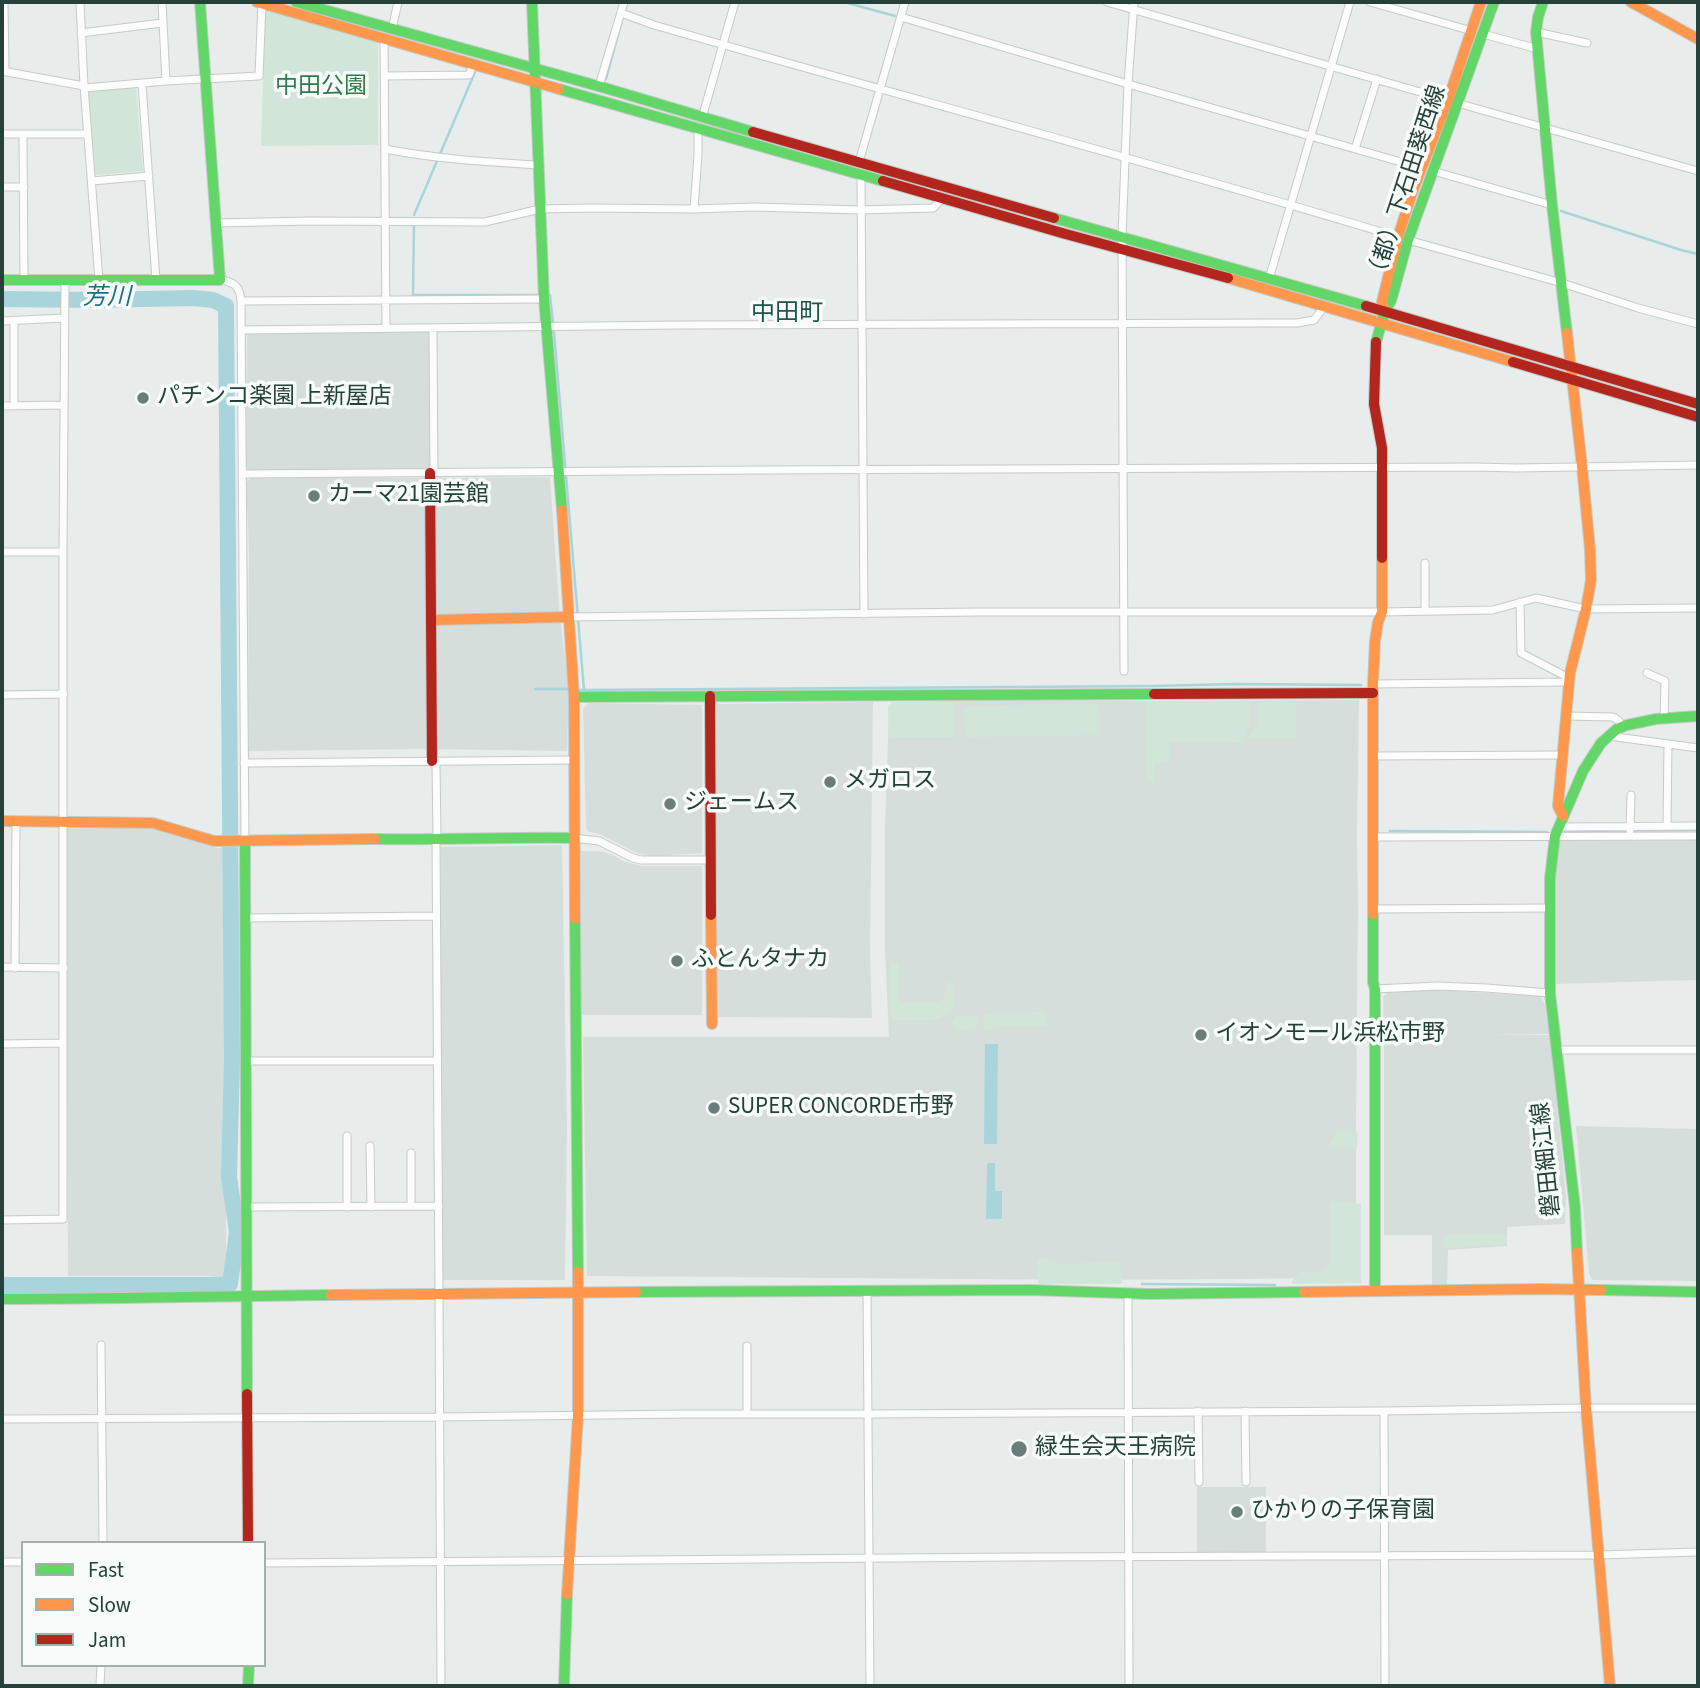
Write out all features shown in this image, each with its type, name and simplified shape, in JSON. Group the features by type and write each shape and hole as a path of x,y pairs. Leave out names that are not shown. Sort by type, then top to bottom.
{"street":[{"path":"4,2 4,70 84,87 259,76 259,2 599,86 700,123 861,174 1698,417"},
{"path":"80,2 80,33 99,279"},
{"path":"162,2 166,81"},
{"path":"200,2 220,280"},
{"path":"296,2 473,65 859,162 1385,311 1698,404"},
{"path":"386,328 385,76 388,34 398,2"},
{"path":"532,2 544,299 568,617 580,697 573,710 578,1416 568,1561 564,1686"},
{"path":"599,86 624,2"},
{"path":"694,209 700,123 735,2"},
{"path":"859,162 905,2"},
{"path":"1107,2 1133,6 1698,171"},
{"path":"1269,279 1350,2"},
{"path":"1370,2 1538,49"},
{"name":"（都）下石田葵西線","path":"1477,32 1481,2"},
{"name":"（都）下石田葵西線","path":"1375,1291 1373,688 1375,641 1382,612 1382,448 1374,404 1376,340 1385,311 1382,302 1427,169 1477,32 1494,2"},
{"path":"1535,2 1538,17"},
{"path":"1543,2 1536,32 1552,205 1582,466 1591,580 1569,680 1564,716 1559,826"},
{"path":"1631,2 1698,39"},
{"path":"1124,671 1122,236 1133,6"},
{"path":"621,13 654,25 1125,159 1219,183 1698,324"},
{"path":"901,17 1552,205"},
{"path":"80,33 162,23"},
{"path":"1536,32 1587,43"},
{"path":"385,76 469,75 473,65"},
{"path":"1355,149 1377,79"},
{"path":"142,84 156,280"},
{"path":"2,134 87,134"},
{"path":"23,134 24,280"},
{"path":"385,149 444,159 538,165"},
{"path":"861,174 864,614"},
{"path":"92,181 149,176"},
{"path":"2,187 24,187"},
{"path":"216,223 485,222 540,209 933,208 943,198"},
{"path":"2,280 65,283 99,279 220,280 232,282 240,291 248,1541"},
{"path":"2,1220 63,1219 65,283"},
{"path":"241,301 544,299"},
{"path":"241,330 1297,323 1314,320 1324,307"},
{"path":"2,321 64,315"},
{"path":"14,321 14,406"},
{"path":"433,328 431,620 432,761 436,765 437,836 441,1686"},
{"path":"2,406 64,405"},
{"path":"242,474 1698,465"},
{"path":"2,552 63,552"},
{"path":"1425,564 1425,610"},
{"path":"431,620 620,615 1493,610 1536,598 1586,609 1698,608"},
{"path":"1520,602 1521,653 1569,680"},
{"path":"1647,673 1665,681 1664,719"},
{"path":"580,697 1373,688 1569,680"},
{"path":"2,695 64,694"},
{"path":"710,696 712,1024"},
{"path":"1564,716 1613,717 1622,727"},
{"name":"磐田細江線","path":"1610,1686 1586,1408 1575,1207 1550,993 1550,878 1559,826 1583,771 1601,743 1622,727 1641,721 1698,716"},
{"path":"1608,736 1698,748"},
{"path":"1667,826 1668,744"},
{"path":"1373,757 1562,755"},
{"path":"244,763 573,760"},
{"path":"1630,831 1631,795"},
{"path":"2,821 153,823 214,841 245,842 574,838 599,841 641,860 710,860"},
{"path":"15,968 16,821"},
{"path":"1373,837 1559,826 1698,836"},
{"path":"1630,831 1667,826 1698,826"},
{"path":"1374,909 1550,908"},
{"path":"245,918 436,916"},
{"path":"2,968 64,968"},
{"path":"1375,989 1438,986 1550,993"},
{"path":"2,1044 63,1044"},
{"path":"1557,1050 1698,1050"},
{"path":"246,1061 437,1061"},
{"path":"347,1136 347,1207"},
{"path":"370,1146 371,1206"},
{"path":"411,1153 411,1206"},
{"path":"247,1207 439,1206"},
{"path":"2,1299 439,1290 1031,1290 1128,1293 1579,1289 1698,1292"},
{"path":"867,1292 870,1686"},
{"path":"1128,1293 1129,1686"},
{"path":"101,1345 103,1541"},
{"path":"747,1346 747,1414"},
{"path":"2,1419 1698,1408"},
{"path":"1198,1411 1199,1482"},
{"path":"1245,1411 1246,1482"},
{"path":"1384,1411 1385,1686"},
{"path":"266,1563 1599,1555 1698,1552"},
{"path":"2,1562 21,1562"},
{"path":"100,1686 101,1667"},
{"path":"248,1686 249,1667"}],"shaded area":[{"path":"431,332 431,469 249,470 246,467 247,333"},
{"path":"252,477 550,477 560,618 569,689 567,751 248,751 249,549 246,482"},
{"path":"1359,700 1356,1278 1094,1280 587,1276 583,1037 889,1037 885,950 885,828 889,708 893,702"},
{"path":"873,702 870,954 872,1018 714,1017 716,704"},
{"path":"589,703 702,705 702,853 656,856 639,854 600,834 589,832 586,828 583,709"},
{"path":"66,825 156,826 218,848 227,848 226,1276 68,1276"},
{"path":"1698,840 1698,980 1555,984 1555,879 1560,841"},
{"path":"562,845 567,1126 565,1280 443,1280 439,991 441,847"},
{"path":"581,851 599,851 643,866 702,866 702,1015 580,1015"},
{"path":"1436,990 1539,996 1544,1002 1550,1034 1490,1035 1550,1035 1566,1194 1565,1224 1507,1227 1507,1246 1448,1250 1447,1285 1432,1286 1432,1235 1384,1235 1384,1035 1390,1034 1389,1030 1384,1030 1383,997 1388,992"},
{"path":"1576,1126 1698,1129 1698,1281 1592,1280 1589,1273"},
{"path":"1197,1487 1266,1487 1266,1552 1197,1553"}],"green space":[{"name":"中田公園","path":"265,7 378,39 378,145 261,146"},
{"path":"136,87 143,171 95,175 88,92"},
{"path":"1250,701 1250,726 1245,731 1244,743 1169,742 1169,763 1155,763 1155,784 1147,779 1147,702"},
{"path":"1296,701 1296,738 1250,738 1257,725 1258,702"},
{"path":"892,702 954,702 955,737 889,737 888,706"},
{"path":"1099,703 1100,735 965,737 964,706"},
{"path":"890,963 899,963 900,1002 939,1002 945,996 945,983 955,983 954,1008 935,1020 894,1020 889,1014"},
{"path":"983,1013 1047,1014 1047,1024 1044,1026 1006,1026 984,1030"},
{"path":"973,1015 979,1023 974,1029 957,1030 952,1022 956,1016"},
{"path":"1338,1131 1358,1132 1357,1148 1328,1147"},
{"path":"1332,1200 1361,1204 1361,1283 1293,1284 1291,1283 1299,1272 1324,1271 1329,1265 1329,1205"},
{"path":"1444,1234 1506,1235 1507,1244 1444,1249"},
{"path":"1042,1257 1058,1264 1118,1262 1122,1284 1038,1284 1037,1260"}],"water":[{"path":"985,1044 998,1044 997,1144 984,1144"},
{"path":"987,1163 995,1163 995,1191 1002,1191 1002,1219 986,1219"}],"waterway":[{"path":"844,2 895,16"},
{"path":"606,79 622,20"},
{"path":"414,215 475,72"},
{"path":"1561,211 1698,254"},
{"path":"414,226 413,295 540,295"},
{"path":"547,295 550,295 554,332 584,690"},
{"name":"芳川","path":"2,299 194,298 213,300 226,306 232,1060 229,1177 237,1232 230,1284 2,1285"},
{"path":"577,690 1361,685"},
{"path":"535,689 570,689"},
{"path":"1565,831 1698,830"},
{"path":"1390,831 1547,832"},
{"path":"1142,1284 1275,1285"}],"traffic: fast":[{"path":"2,280 220,280 200,2"},
{"path":"296,2 753,132"},
{"path":"532,2 544,299 562,510"},
{"path":"1376,342 1408,240 1494,2"},
{"path":"1543,2 1536,32 1567,333"},
{"path":"559,89 883,181"},
{"path":"1054,218 1366,306"},
{"path":"574,697 1154,694"},
{"path":"1577,1252 1575,1207 1550,993 1550,878 1555,836 1583,771 1601,743 1617,729 1656,719 1698,716"},
{"path":"375,839 574,838"},
{"path":"245,842 247,1394"},
{"path":"1373,914 1375,1291"},
{"path":"575,919 578,1272"},
{"path":"1601,1290 1698,1292"},
{"path":"636,1292 1304,1292"},
{"path":"2,1299 331,1295"},
{"path":"564,1686 567,1594"},
{"path":"248,1686 249,1667"}],"traffic: slow":[{"path":"257,2 559,89"},
{"path":"1385,311 1382,302 1398,237 1481,2"},
{"path":"1631,2 1698,39"},
{"path":"1228,278 1513,362"},
{"path":"1563,816 1558,806 1570,673 1591,580 1567,333"},
{"path":"562,510 574,697 575,919"},
{"path":"1373,914 1373,684 1375,641 1382,612 1382,558"},
{"path":"431,620 568,617"},
{"path":"2,821 153,823 214,841 375,839"},
{"path":"711,915 712,1024"},
{"path":"1577,1252 1586,1408 1610,1686"},
{"path":"567,1594 578,1416 578,1272"},
{"path":"1304,1292 1601,1290"},
{"path":"331,1295 636,1292"}],"traffic: jam":[{"path":"753,132 1054,218"},
{"path":"883,181 1228,278"},
{"path":"1366,306 1698,404"},
{"path":"1376,342 1374,404 1382,448 1382,558"},
{"path":"1513,362 1698,417"},
{"path":"430,473 432,761"},
{"path":"1154,694 1373,693"},
{"path":"710,696 711,915"},
{"path":"247,1394 248,1541"}],"place":[{"name":"パチンコ楽園 上新屋店","path":"143,398"},
{"name":"カーマ21園芸館","path":"314,496"},
{"name":"メガロス","path":"830,782"},
{"name":"ジェームス","path":"670,804"},
{"name":"ふとんタナカ","path":"677,961"},
{"name":"イオンモール浜松市野","path":"1201,1035"},
{"name":"SUPER CONCORDE市野","path":"714,1108"},
{"name":"緑生会天王病院","path":"1019,1449"},
{"name":"ひかりの子保育園","path":"1237,1512"}],"district":[{"name":"中田町","path":"787,315"}]}
